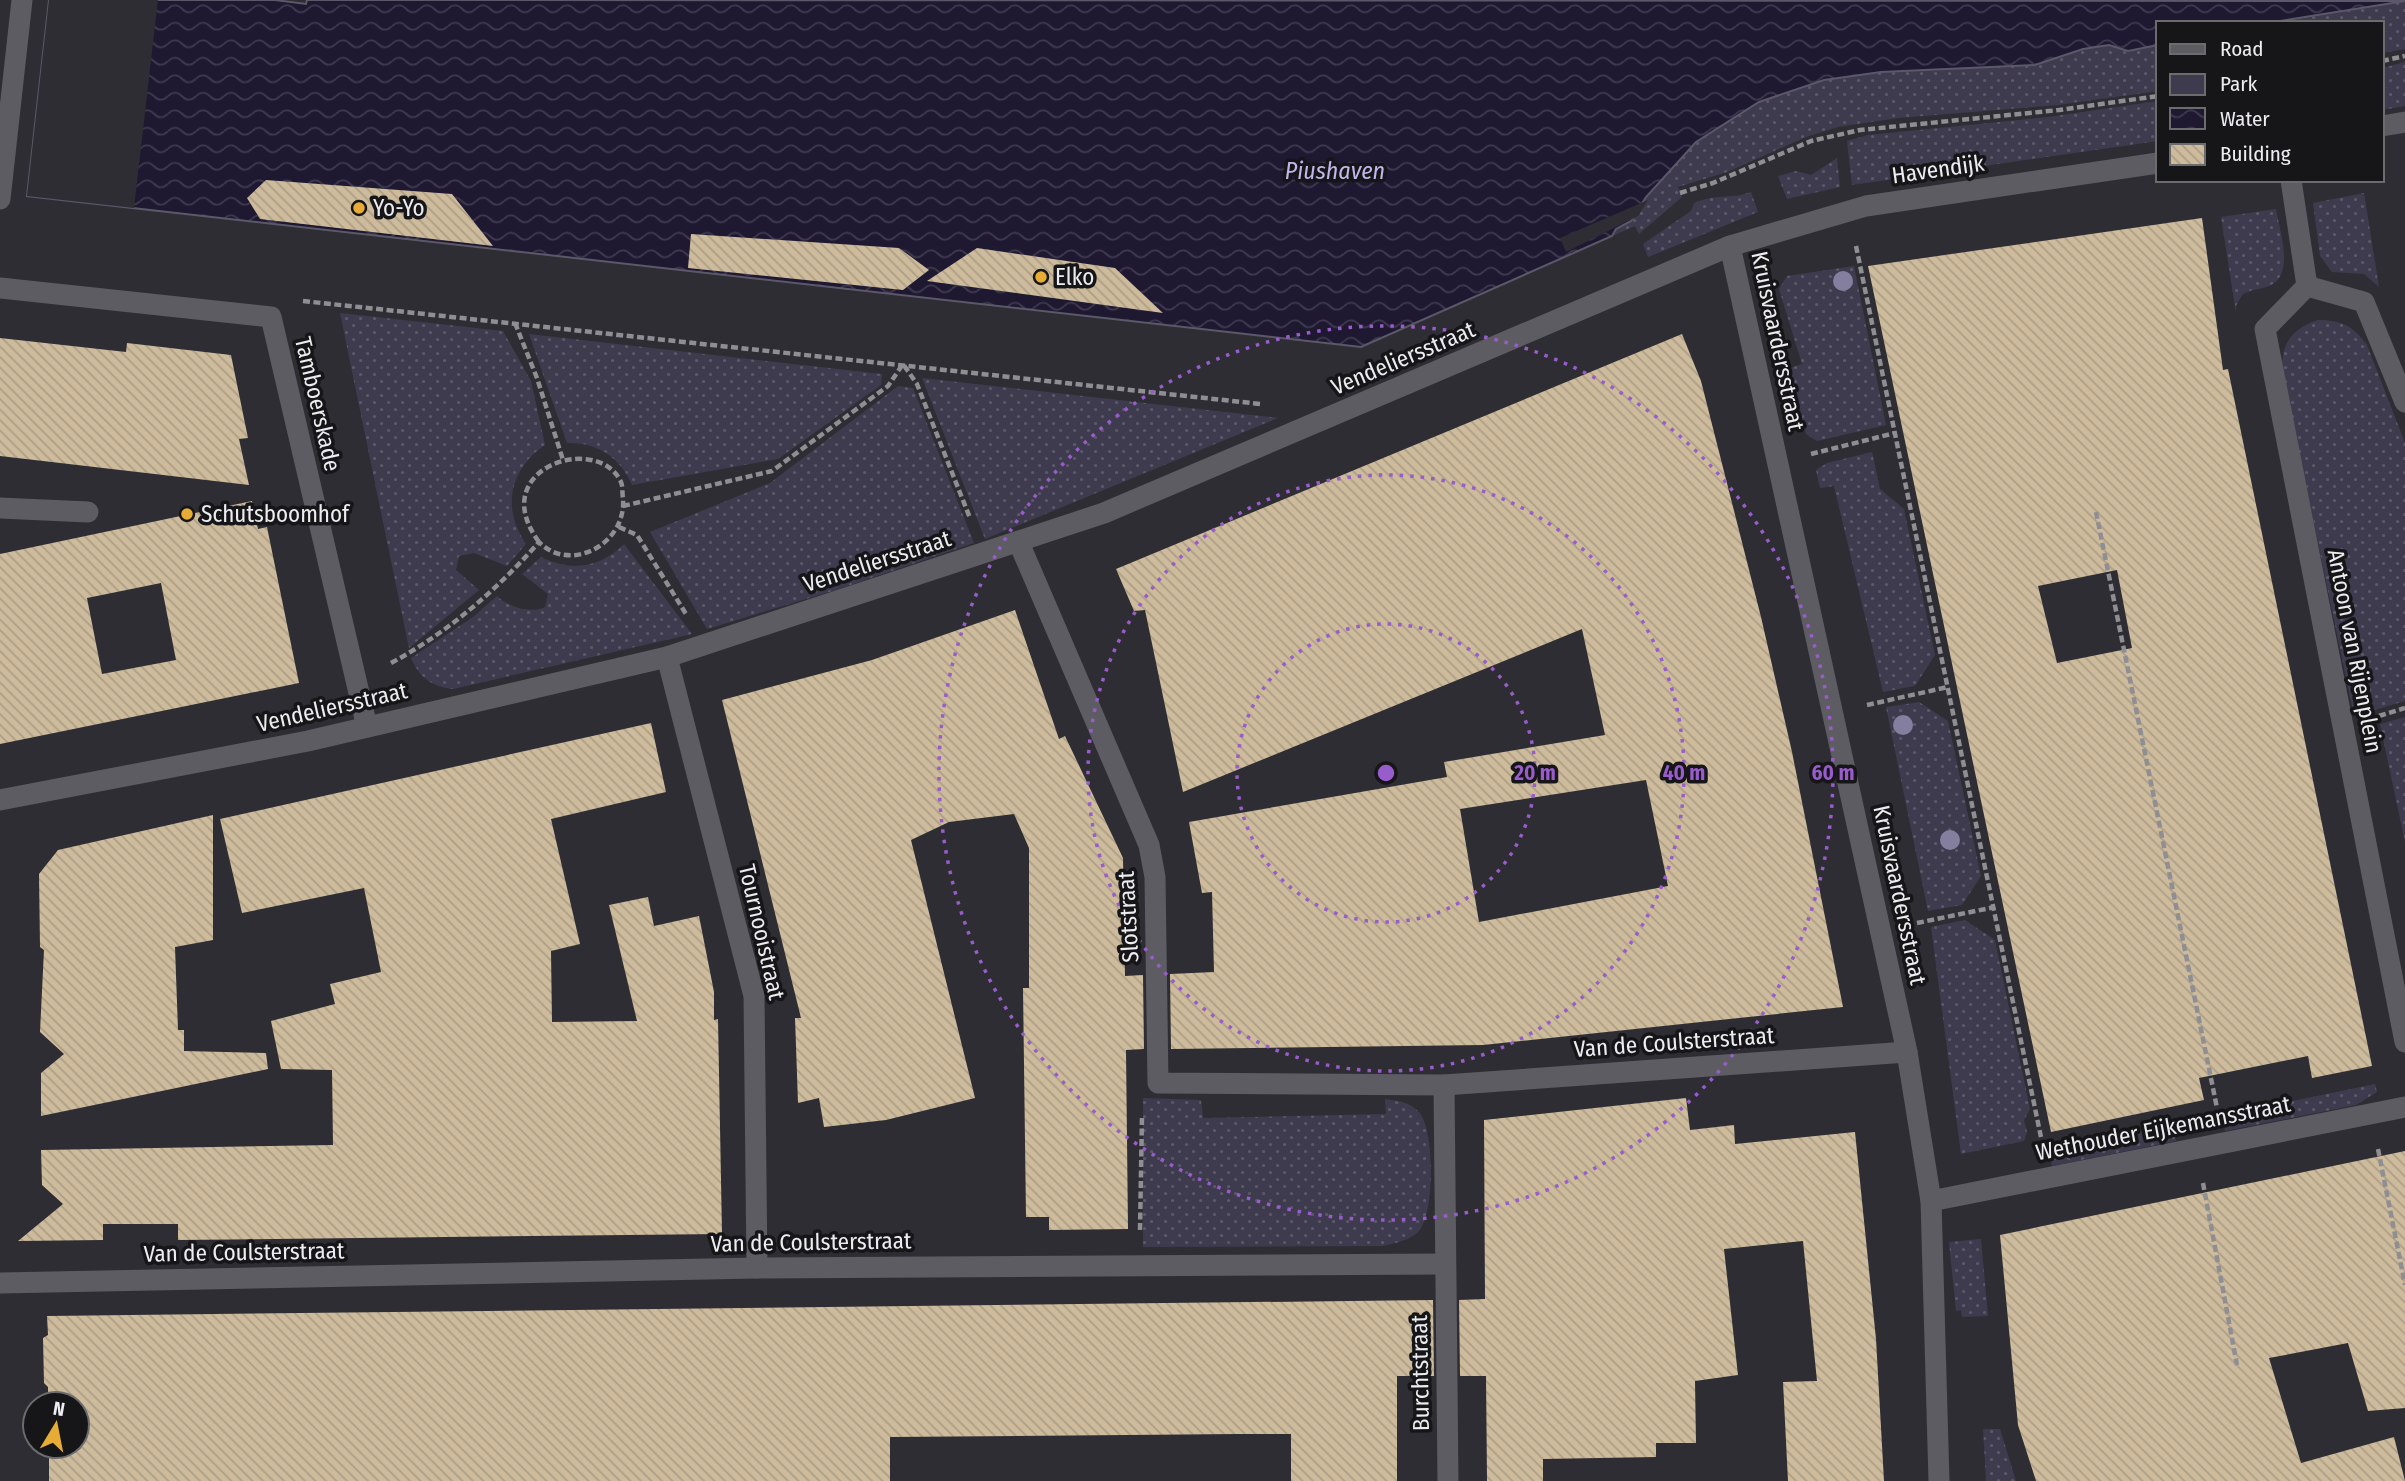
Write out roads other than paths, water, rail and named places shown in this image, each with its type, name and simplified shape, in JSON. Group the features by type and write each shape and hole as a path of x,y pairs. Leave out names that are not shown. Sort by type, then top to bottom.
{"street":[{"path":"0,199 22,0"},
{"path":"2384,126 2405,122"},
{"name":"Havendijk","path":"1730,246 1848,211 2156,163"},
{"path":"2291,182 2307,286 2364,302 2405,402"},
{"name":"Kruisvaardersstraat","path":"1730,246 1907,1052 1931,1200 1939,1481"},
{"name":"Vendeliersstraat","path":"0,800 367,727 667,657 1104,513 1730,246"},
{"name":"Antoon van Rijenplein","path":"2307,286 2264,329 2405,1042"},
{"name":"Tamboerskade","path":"0,288 271,317 367,727"},
{"path":"0,508 88,512"},
{"name":"Slotstraat","path":"1019,543 1149,845 1155,877 1158,1083"},
{"name":"Tournooistraat","path":"667,657 754,996 757,1268"},
{"name":"Van de Coulsterstraat","path":"1158,1083 1444,1085 1907,1052"},
{"path":"1444,1085 1445,1264"},
{"name":"Wethouder Eijkemansstraat","path":"1931,1200 2405,1107"},
{"name":"Van de Coulsterstraat","path":"0,1283 757,1268 1445,1264"},
{"name":"Burchtstraat","path":"1445,1264 1448,1481"}],"water":[{"name":"Piushaven","path":"49,0 275,0 306,4 307,0 2405,1 2280,21 2156,21 2156,45 2128,51 2109,45 2083,49 2035,65 1881,72 1824,80 1759,102 1696,142 1646,197 1631,221 1616,229 1612,236 1361,347 27,196"}],"place":[{"name":"Yo-Yo","path":"359,208"},
{"name":"Elko","path":"1041,277"},
{"name":"Schutsboomhof","path":"187,514"}]}
